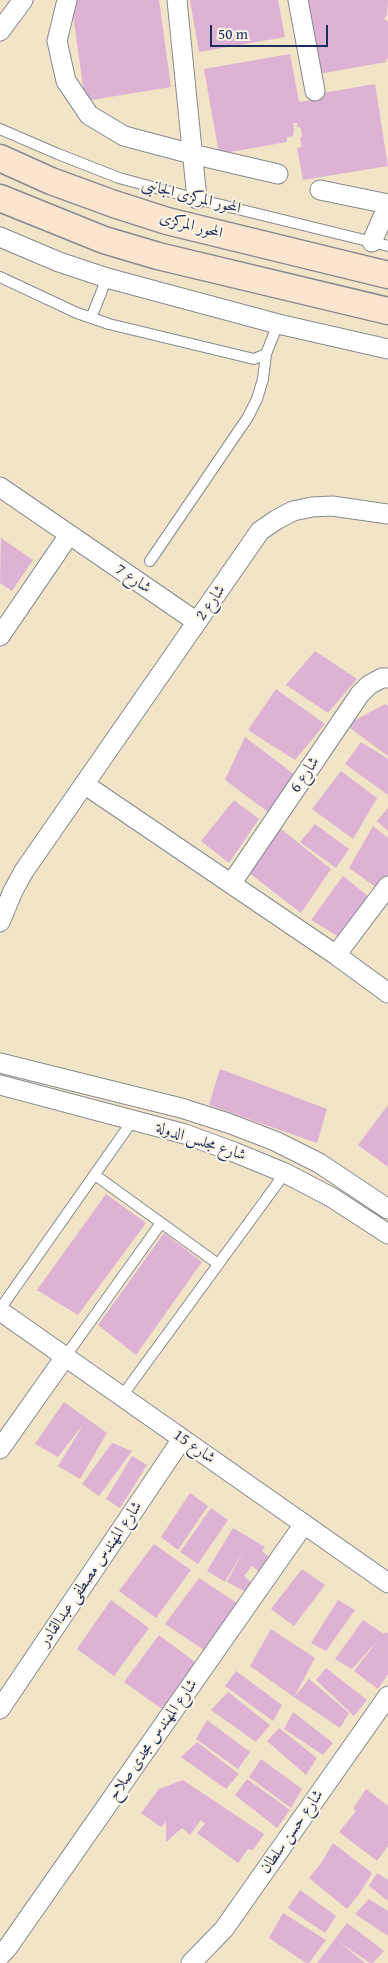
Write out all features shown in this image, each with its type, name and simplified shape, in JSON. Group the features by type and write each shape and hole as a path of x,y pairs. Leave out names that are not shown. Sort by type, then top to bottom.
{"main road":[{"name":"المحور المركزى","path":"0,158 51,181 167,221 388,275"},
{"path":"0,198 113,242 180,262 381,310"},
{"path":"235,238 235,243 240,252 277,264 281,271 281,276 273,284"},
{"path":"339,263 335,264 329,271 328,276 332,284 368,297 381,310"}],"street":[{"path":"0,31 23,0"},
{"path":"66,0 57,41 66,82 89,115 124,136 278,174"},
{"path":"177,0 197,199"},
{"path":"298,0 315,91"},
{"path":"320,190 388,204 380,244"},
{"path":"0,237 59,262 107,278 278,324 388,349"},
{"name":"شارع 7","path":"0,487 197,622"},
{"name":"شارع 2","path":"0,922 24,871 260,532 276,520 293,511 312,507 332,506 388,514"},
{"path":"0,636 69,535"},
{"name":"شارع 6","path":"231,884 360,694 368,685 382,678 388,678"},
{"path":"84,784 336,955 388,993"},
{"path":"336,955 388,886"},
{"name":"شارع مجلس الدولة","path":"0,1063 181,1108 228,1123 275,1141 319,1164 388,1209"},
{"name":"شارع مجلس الدولة","path":"0,1085 185,1134 234,1152 285,1173 331,1197 388,1234"},
{"name":"شارع 15","path":"0,1310 388,1583"},
{"path":"0,1449 66,1356"},
{"name":"شارع المهندس مصطفى عبدالقادر","path":"0,1709 182,1438"},
{"name":"شارع المهندس مجدى صلاح","path":"0,1956 14,1939 304,1524"},
{"name":"شارع حسن سلطان","path":"191,1963 224,1929 388,1696"}],"lane":[{"name":"المحور المركزى الجانبى","path":"0,129 120,178 380,244"},
{"path":"0,278 91,318 246,358 254,359 266,354"},
{"path":"91,318 107,278"},
{"path":"150,561 248,416 263,379 266,354 278,324"},
{"path":"0,1310 133,1120"},
{"path":"122,1396 285,1173"},
{"path":"95,1175 218,1264"},
{"path":"66,1356 161,1223"}],"building":[{"path":"71,0 159,0 171,87 85,101"},
{"path":"190,0 278,0 285,37 199,52"},
{"path":"304,0 388,0 387,15 384,19 388,22 388,59 386,59 386,62 319,74"},
{"path":"290,54 299,102 312,100 311,95 375,84 388,166 303,180 297,148 302,147 300,138 302,137 301,128 297,127 297,123 293,123 293,136 287,137 287,142 219,154 204,69"},
{"path":"1,538 33,560 12,591 0,583"},
{"path":"315,651 357,679 328,713 286,685"},
{"path":"276,689 325,724 295,760 248,730"},
{"path":"385,704 388,706 388,756 346,725"},
{"path":"245,737 295,775 268,812 225,780"},
{"path":"361,742 388,759 388,795 345,764"},
{"path":"341,771 377,798 353,839 312,809"},
{"path":"234,800 259,819 229,863 201,841"},
{"path":"388,808 388,831 377,821"},
{"path":"315,824 349,849 336,868 300,842"},
{"path":"373,826 388,838 388,880 380,890 349,868"},
{"path":"281,829 331,869 301,913 248,872"},
{"path":"343,876 373,900 344,940 311,920"},
{"path":"220,1069 327,1109 317,1143 209,1105"},
{"path":"388,1105 388,1167 358,1145"},
{"path":"106,1194 146,1223 78,1315 37,1290"},
{"path":"164,1233 202,1262 136,1355 98,1325"},
{"path":"64,1402 107,1433 80,1479 58,1466 85,1422 58,1457 35,1444"},
{"path":"112,1443 132,1451 99,1496 82,1484"},
{"path":"132,1456 147,1465 120,1508 106,1499"},
{"path":"190,1493 208,1506 178,1550 161,1537"},
{"path":"211,1508 228,1520 198,1564 180,1552"},
{"path":"233,1528 265,1547 262,1551 270,1558 261,1573 252,1566 244,1576 253,1584 248,1593 227,1582 244,1550 225,1582 207,1571"},
{"path":"154,1544 191,1570 156,1618 119,1591"},
{"path":"302,1569 325,1585 294,1626 271,1609"},
{"path":"199,1578 237,1603 204,1650 165,1624"},
{"path":"111,1600 149,1628 114,1676 77,1649"},
{"path":"338,1600 355,1610 326,1651 311,1643"},
{"path":"363,1620 384,1634 388,1633 388,1674 378,1689 354,1671 378,1640 352,1669 335,1659"},
{"path":"271,1629 315,1658 294,1697 250,1666"},
{"path":"159,1635 195,1662 162,1709 124,1682"},
{"path":"326,1668 367,1700 354,1716 316,1680"},
{"path":"236,1671 282,1705 273,1721 225,1686"},
{"path":"309,1679 349,1713 340,1728 294,1697"},
{"path":"228,1692 270,1725 256,1742 211,1710"},
{"path":"293,1712 333,1743 323,1755 284,1729"},
{"path":"207,1720 250,1752 238,1769 196,1739"},
{"path":"279,1728 317,1758 306,1775 267,1741"},
{"path":"197,1742 239,1774 226,1789 181,1757"},
{"path":"261,1759 302,1789 291,1808 249,1777"},
{"path":"247,1779 290,1810 277,1828 235,1795"},
{"path":"183,1780 264,1834 253,1850 248,1849 238,1863 197,1833 205,1824 201,1820 190,1835 182,1828 166,1842 166,1822 161,1827 141,1813 159,1789"},
{"path":"366,1789 388,1806 388,1846 377,1861 339,1832 356,1811 353,1809"},
{"path":"333,1843 372,1873 360,1893 347,1909 309,1878 322,1862"},
{"path":"377,1873 388,1880 388,1901 369,1886"},
{"path":"300,1890 336,1916 325,1933 288,1908"},
{"path":"369,1899 388,1911 388,1936 355,1914"},
{"path":"283,1913 326,1940 309,1963 306,1963 269,1938"},
{"path":"347,1923 384,1951 373,1963 370,1963 339,1942 365,1963 317,1963"}]}
